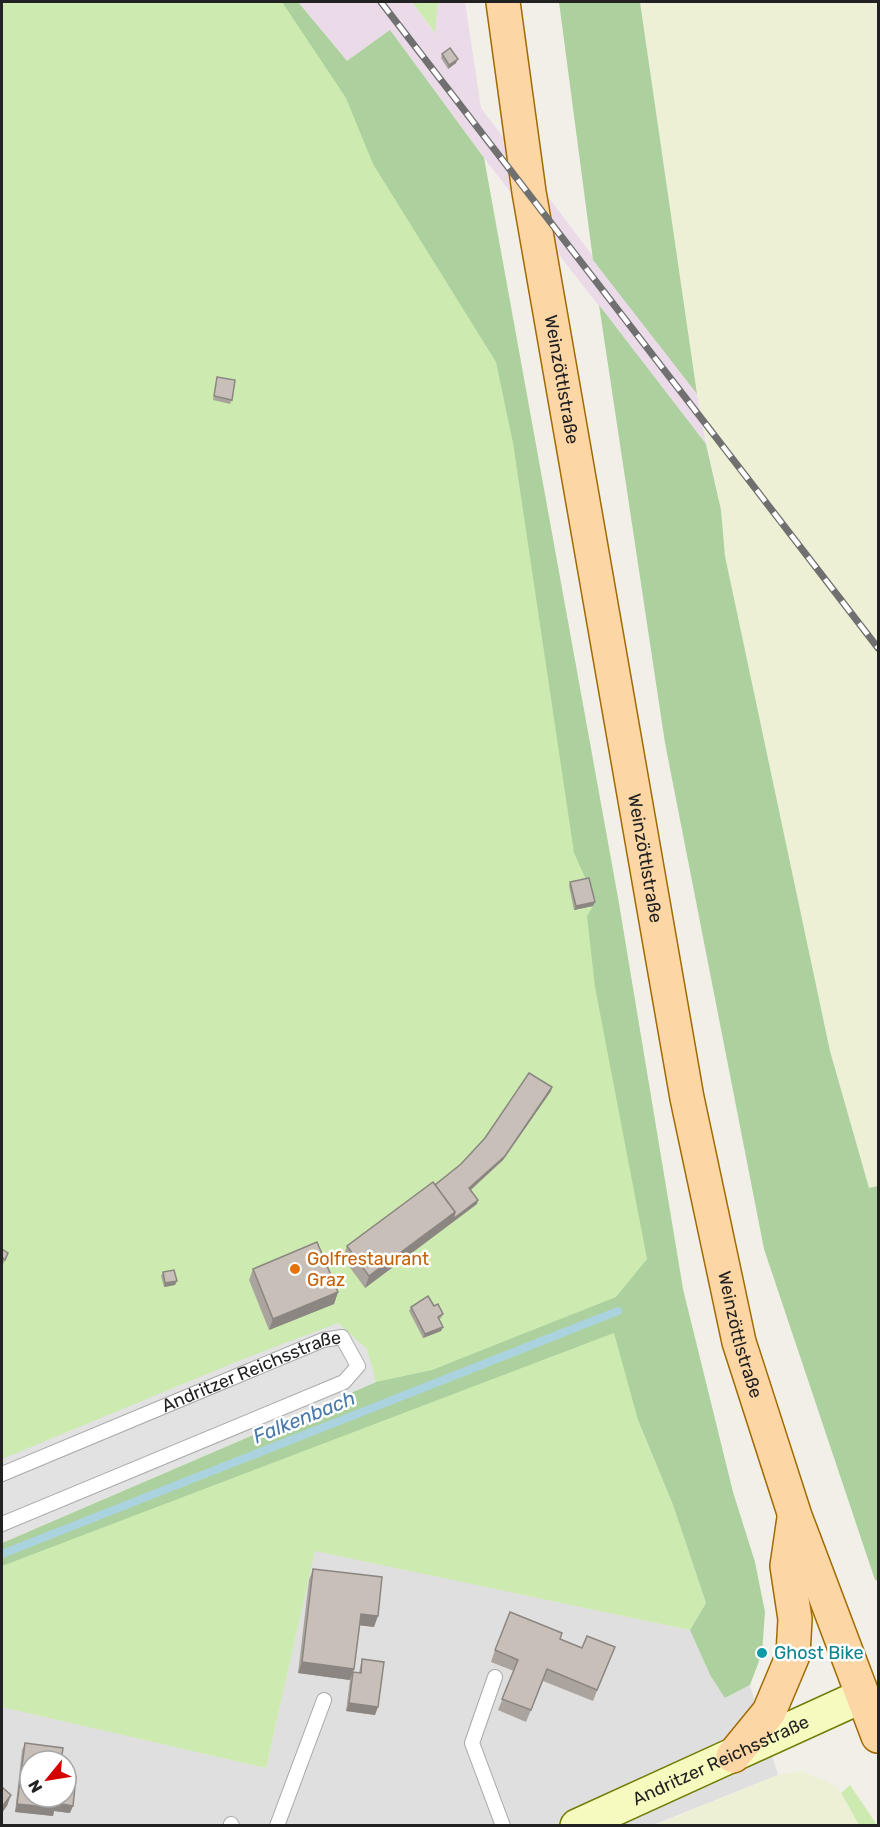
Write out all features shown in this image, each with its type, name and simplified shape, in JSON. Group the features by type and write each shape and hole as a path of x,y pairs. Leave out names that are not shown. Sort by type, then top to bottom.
{"main road":[{"name":"Weinzöttlstraße","path":"503,2 531,204 687,1098 739,1342 795,1516 871,1692 879,1736"},
{"path":"734,1756 769,1712 793,1655 795,1619 787,1566 795,1516"},
{"name":"Andritzer Reichsstraße","path":"577,1826 871,1692"}],"lane":[{"name":"Andritzer Reichsstraße","path":"2,1474 323,1340 342,1337 358,1366 344,1382 2,1524"},
{"path":"495,1677 472,1743 503,1826"},
{"path":"277,1826 324,1700"}],"shaded area":[{"path":"298,2 412,2 434,32 438,2 465,2 481,108 697,394 706,444 484,158 390,31 347,61"},
{"path":"338,1323 367,1349 376,1382 2,1543 2,1459 248,1357"},
{"path":"315,1550 690,1630 710,1675 726,1698 750,1685 778,1775 653,1825 2,1826 2,1707 266,1768"}],"green space":[{"path":"2,2 298,2 347,61 390,30 484,158 618,898 683,1289 638,1420 673,1505 706,1603 690,1630 315,1551 266,1768 2,1707"},
{"path":"282,2 298,2 347,61 390,30 484,158 618,898 683,1289 733,1492 755,1562 765,1612 762,1653 750,1685 725,1698 710,1675 690,1630 706,1603 673,1505 638,1420 614,1333 2,1566 2,1543 376,1382 432,1370 616,1297 647,1259 595,987 587,916 593,906 587,882 574,853 513,443 496,362 373,164 346,98"},
{"path":"412,2 438,2 435,33"},
{"path":"559,2 640,2 697,394 593,260"},
{"path":"640,2 878,2 878,1186 869,1189 830,1051 725,556 721,510 697,394"},
{"path":"599,305 706,444 721,510 725,556 830,1051 869,1188 878,1186 878,1581 875,1580 764,1249 665,743"},
{"path":"802,1771 836,1786 859,1825 653,1826 778,1775"},
{"path":"850,1785 877,1825 859,1825 841,1793"}],"building":[{"path":"450,48 458,59 449,65 442,54"},
{"path":"217,377 235,380 232,400 214,396"},
{"path":"589,878 595,902 576,906 570,882"},
{"path":"529,1073 552,1087 505,1156 469,1188 478,1200 453,1219 455,1212 435,1185 461,1164 485,1138"},
{"path":"433,1182 455,1212 369,1276 347,1246"},
{"path":"317,1242 338,1292 273,1319 253,1269"},
{"path":"2,1249 8,1253 5,1260 2,1257"},
{"path":"174,1270 177,1281 165,1283 163,1272"},
{"path":"428,1296 434,1306 438,1304 443,1314 438,1317 443,1327 425,1334 411,1307"},
{"path":"313,1569 382,1577 378,1616 361,1614 354,1669 302,1662"},
{"path":"510,1612 562,1633 560,1639 582,1648 587,1636 615,1647 597,1690 547,1669 531,1710 502,1699 518,1660 495,1650"},
{"path":"362,1659 384,1662 378,1707 349,1703 353,1672 361,1673"},
{"path":"25,1743 63,1748 63,1749 24,1749"},
{"path":"2,1787 11,1795 2,1807"}],"waterway":[{"name":"Falkenbach","path":"2,1554 618,1311"}],"railway":[{"path":"381,2 878,648"}],"place":[{"name":"Golfrestaurant Graz","path":"295,1269"},
{"name":"Ghost Bike","path":"762,1653"}]}
